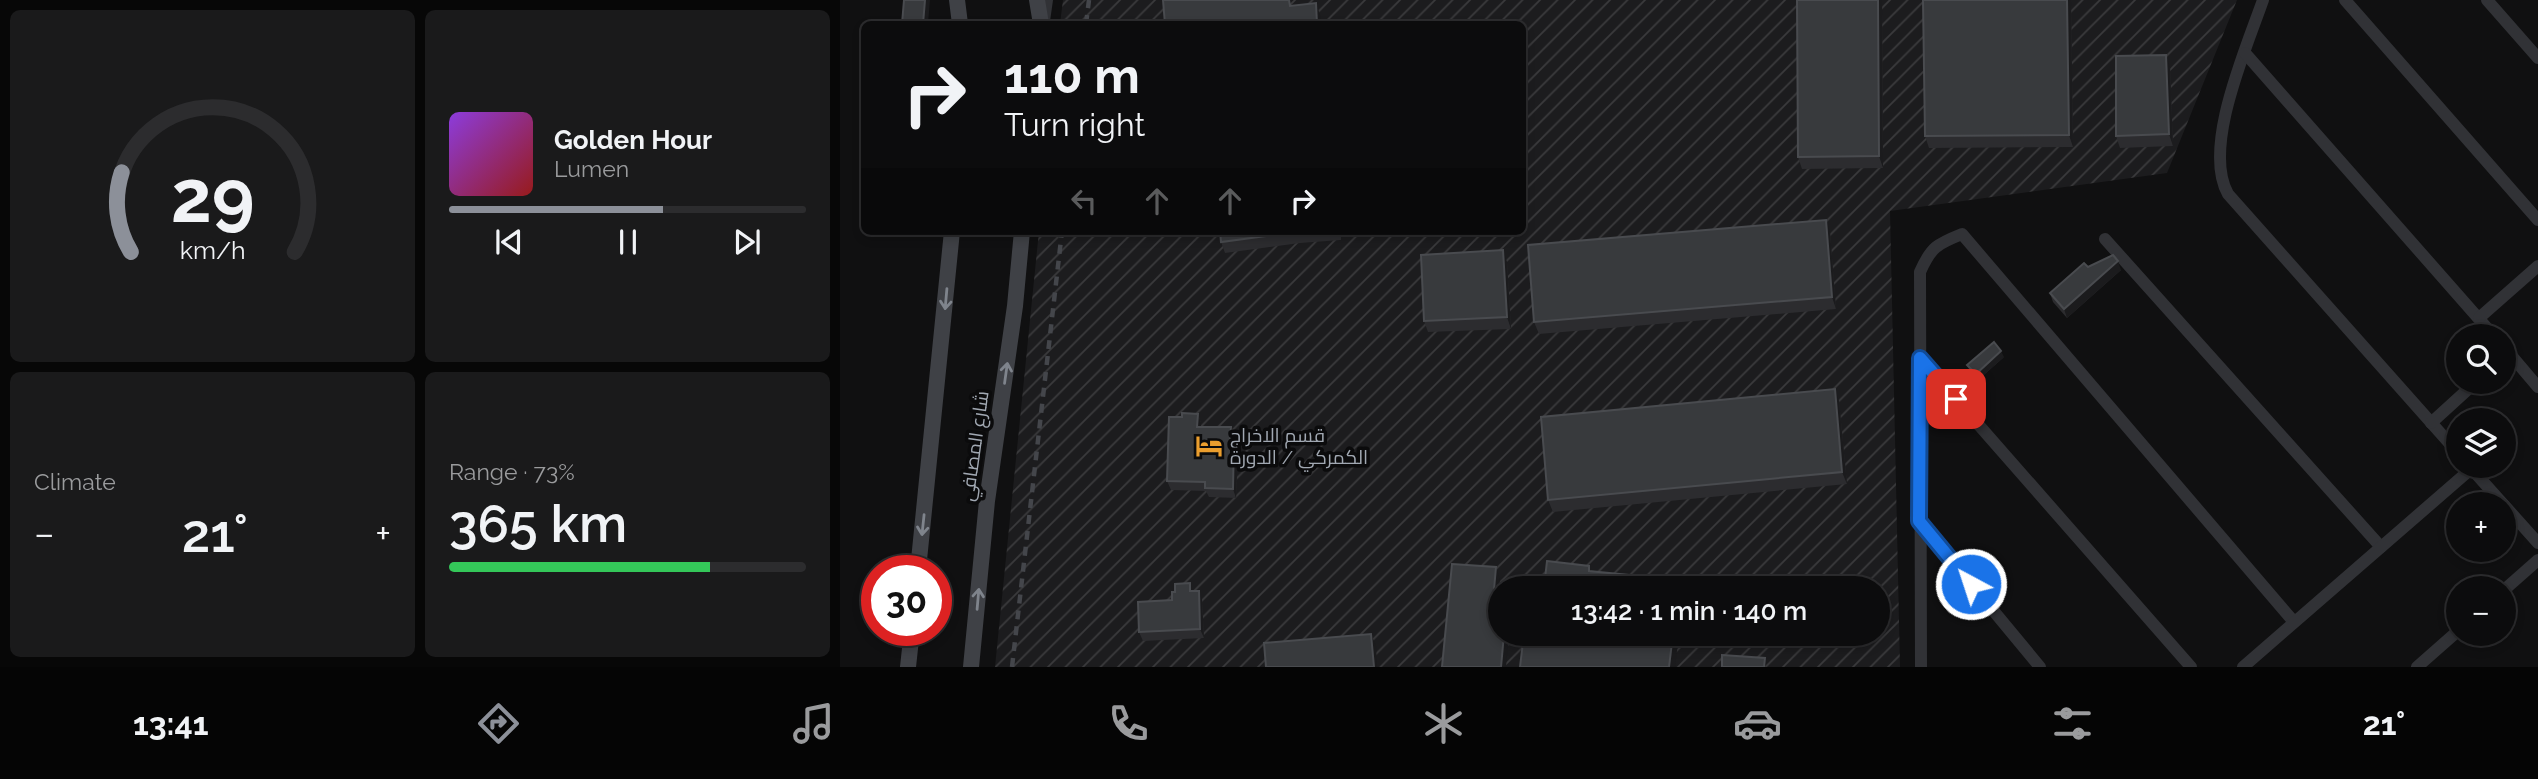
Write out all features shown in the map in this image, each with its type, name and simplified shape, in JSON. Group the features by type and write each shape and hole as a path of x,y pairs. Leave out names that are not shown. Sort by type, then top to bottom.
{"main road":[{"path":"957,0 960,21"},
{"path":"1037,0 1042,21"},
{"name":"شارع المصافي","path":"920,555 952,235"},
{"name":"شارع المصافي","path":"971,667 987,501 1015,306 1021,235"},
{"path":"908,667 910,646"}],"street":[{"path":"1044,21 1047,0"},
{"path":"2263,0 2228,103 2219,160 2222,184 2446,440"},
{"path":"2345,0 2538,220"},
{"path":"2487,0 2538,58"},
{"path":"2245,53 2484,324"},
{"path":"1921,667 1920,272 1927,258 1940,243 1962,234 2294,622"},
{"path":"2105,239 2381,547"},
{"path":"2479,318 2538,266"},
{"path":"1920,358 2191,667"},
{"path":"2516,363 2538,387"},
{"path":"2431,423 2463,394"},
{"path":"2243,667 2458,478"},
{"path":"2480,478 2492,492"},
{"path":"2516,518 2538,543"},
{"path":"1919,521 2040,667"},
{"path":"2516,579 2538,560"},
{"path":"2417,667 2446,641"}],"shaded area":[{"path":"1063,0 2237,0 2167,173 1890,211 1900,667 995,667 1039,235 1526,235 1526,21 1060,21"}],"building":[{"path":"904,0 925,0 923,21 902,21"},
{"path":"1163,0 1289,0 1290,6 1316,3 1317,21 1165,21"},
{"path":"1797,0 1878,0 1879,156 1798,157"},
{"path":"1923,0 2067,0 2069,135 1925,136"},
{"path":"2166,55 2169,134 2116,136 2116,56"},
{"path":"1826,220 1832,297 1534,322 1528,245"},
{"path":"1220,235 1274,235 1221,242"},
{"path":"1503,250 1507,317 1424,321 1421,255"},
{"path":"2113,255 2118,261 2064,309 2050,293 2084,263 2088,267"},
{"path":"1994,342 2001,351 1976,374 1967,365"},
{"path":"1835,389 1842,472 1548,500 1541,417"},
{"path":"1182,413 1198,414 1197,427 1231,427 1230,438 1234,438 1233,489 1205,488 1205,482 1167,481 1169,417 1182,417"},
{"path":"1547,561 1589,566 1589,571 1640,576 1545,576"},
{"path":"1452,564 1496,567 1495,576 1488,576 1488,646 1503,646 1501,667 1442,667"},
{"path":"1190,583 1190,591 1199,591 1200,629 1139,632 1138,602 1172,600 1175,584"},
{"path":"1371,634 1374,667 1266,667 1264,643"},
{"path":"1523,646 1672,646 1669,667 1520,667"},
{"path":"1722,655 1765,658 1764,667 1722,667"}],"railway":[{"path":"1086,21 1089,0"},
{"path":"1012,667 1062,235"}],"place":[{"name":"قسم الاخراج الكمركي / الدورة","path":"1209,446"}],"route":[{"path":"1956,399 1920,358 1919,521 1971,584"}]}
